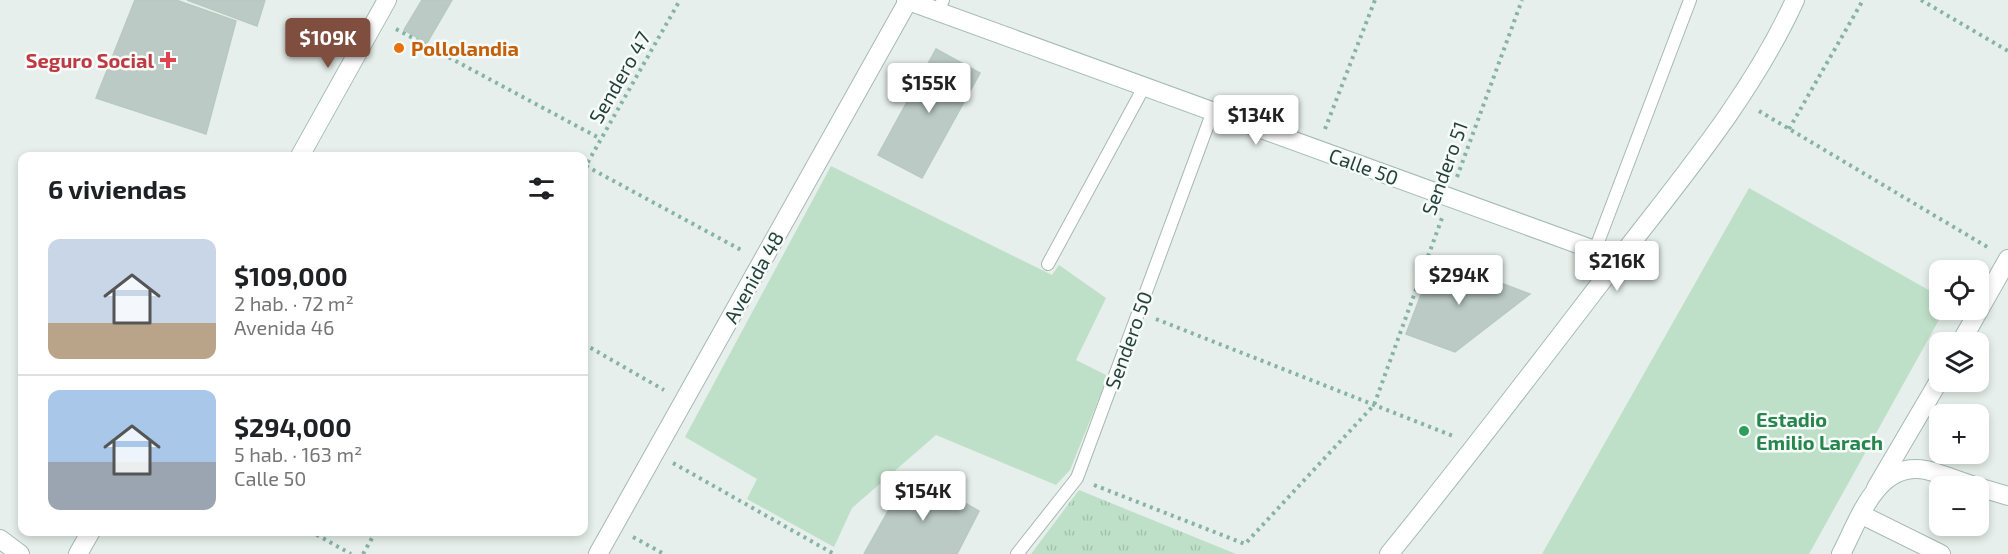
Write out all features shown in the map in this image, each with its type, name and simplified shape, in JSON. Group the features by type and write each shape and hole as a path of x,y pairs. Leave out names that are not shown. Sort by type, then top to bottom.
{"street":[{"path":"302,152 387,0"},
{"name":"Calle 50","path":"907,0 940,6 1144,87 1619,259"},
{"name":"Avenida 48","path":"598,554 907,0"},
{"path":"1389,554 1477,445 1719,130 1774,46 1795,0"},
{"path":"1967,332 2008,259"},
{"path":"1841,554 1876,488 1932,392"},
{"path":"1876,488 1892,474 1910,469 1925,470 1943,476"},
{"path":"1989,490 2008,496"},
{"path":"1862,515 1941,554"},
{"path":"78,554 88,536"},
{"path":"0,539 20,554"}],"lane":[{"path":"1595,250 1690,0"},
{"path":"1048,264 1144,87"},
{"name":"Sendero 50","path":"1021,553 1077,478 1213,111"}],"path":[{"name":"Sendero 47","path":"588,162 680,0"},
{"path":"1317,149 1374,0"},
{"name":"Sendero 51","path":"1077,478 1245,544 1374,405 1522,0"},
{"path":"1789,129 1863,0"},
{"path":"1921,0 2008,51"},
{"path":"377,19 601,139"},
{"path":"1740,99 2008,259"},
{"path":"588,169 762,262"},
{"path":"1138,312 1477,445"},
{"path":"588,346 684,401"},
{"path":"655,453 834,554"},
{"path":"614,526 664,554"},
{"path":"319,536 351,554"},
{"path":"363,554 373,536"}],"green space":[{"path":"831,166 1052,275 1059,265 1106,298 1076,360 1108,376 1070,470 1056,485 936,435 852,508 834,547 747,499 757,479 685,437"},
{"name":"Estadio Emilio Larach","path":"1749,188 1929,290 1929,320 1939,320 1932,332 1929,332 1929,338 1809,554 1542,554"},
{"path":"1079,490 1236,554 1031,554"}],"building":[{"name":"Seguro Social","path":"135,0 176,0 236,21 206,134 96,98"},
{"path":"187,0 265,0 257,26"},
{"path":"422,0 452,0 427,43 404,30"},
{"path":"936,49 980,73 922,178 878,155"},
{"path":"1435,258 1530,294 1455,352 1406,334"},
{"path":"910,472 979,511 957,554 864,554"}],"place":[{"name":"Pollolandia","path":"399,48"},
{"name":"Seguro Social","path":"168,60"},
{"name":"Estadio Emilio Larach","path":"1744,431"}]}
